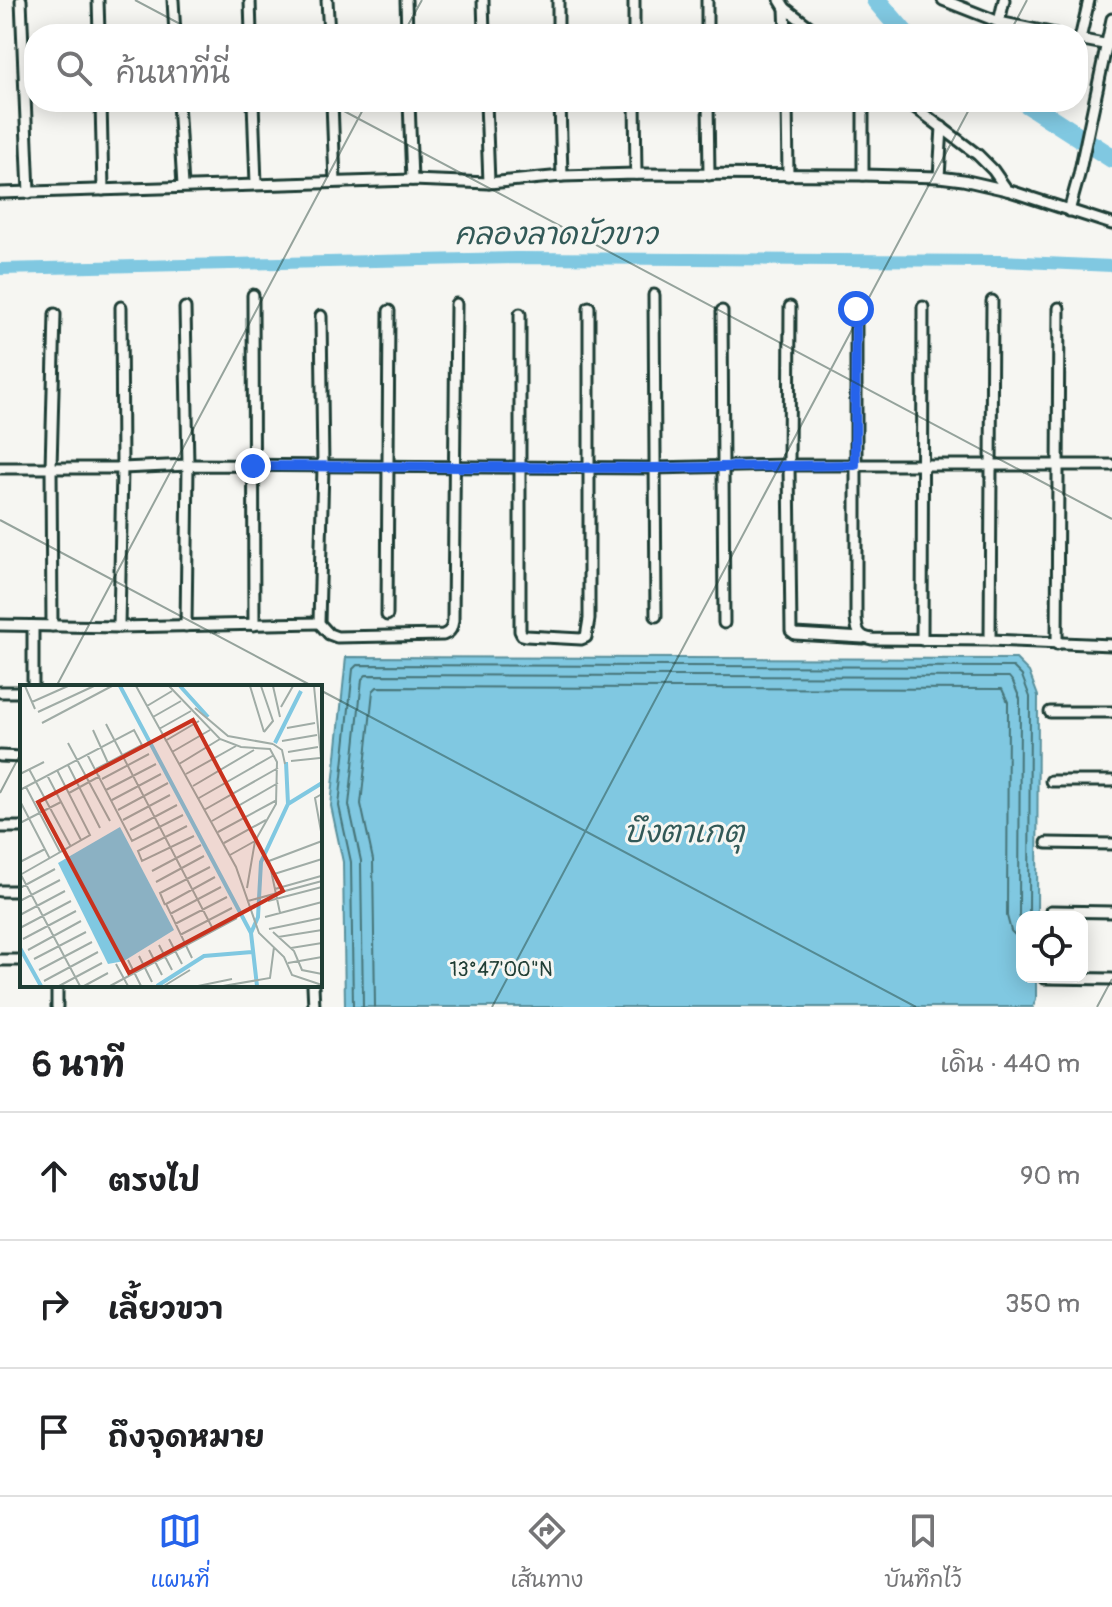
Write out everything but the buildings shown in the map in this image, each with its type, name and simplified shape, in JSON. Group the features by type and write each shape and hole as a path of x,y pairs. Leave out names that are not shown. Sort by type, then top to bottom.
{"street":[{"path":"21,0 24,72"},
{"path":"98,0 99,24"},
{"path":"173,0 174,24"},
{"path":"250,0 251,24"},
{"path":"327,0 328,24"},
{"path":"406,0 407,24"},
{"path":"483,0 484,24"},
{"path":"558,0 558,24"},
{"path":"634,0 634,24"},
{"path":"707,0 707,24"},
{"path":"943,0 1008,24"},
{"path":"999,22 1004,0"},
{"path":"1083,24 1089,0"},
{"path":"783,4 785,24"},
{"path":"783,4 807,24"},
{"path":"1069,211 1109,45 1112,19"},
{"path":"1088,41 1109,45"},
{"path":"26,112 29,193"},
{"path":"101,112 103,190"},
{"path":"179,112 183,186"},
{"path":"253,112 256,184"},
{"path":"332,112 335,182"},
{"path":"409,112 412,180"},
{"path":"486,112 489,183"},
{"path":"560,112 562,176"},
{"path":"635,112 636,174"},
{"path":"708,112 709,175"},
{"path":"787,112 788,175"},
{"path":"863,112 863,175"},
{"path":"922,112 978,155 1007,190"},
{"path":"939,177 942,127"},
{"path":"0,193 412,180 489,183 562,176 636,174 863,175 963,180 1007,190 1110,222"},
{"path":"253,295 254,625"},
{"path":"654,295 656,616"},
{"path":"990,640 992,301"},
{"path":"321,316 323,467 319,623 329,634 337,637 443,635 449,632 453,620 456,304"},
{"path":"119,627 121,307"},
{"path":"520,314 520,631 526,636 581,639 586,637 589,619 589,307"},
{"path":"790,307 791,631 795,634 865,638 1112,645"},
{"path":"922,640 923,307"},
{"path":"185,308 188,465 186,626"},
{"path":"1057,644 1059,308"},
{"path":"856,309 856,628 865,638"},
{"path":"387,615 389,311"},
{"path":"722,311 724,623"},
{"path":"52,626 51,467 55,314"},
{"path":"0,468 188,465 654,468 1112,465"},
{"path":"0,625 119,627 319,623"},
{"path":"33,626 33,685"},
{"path":"1050,712 1112,712"},
{"path":"0,756 20,757"},
{"path":"1051,781 1112,781"},
{"path":"1047,843 1112,844"},
{"path":"1088,912 1112,912"},
{"path":"1088,979 1112,979"},
{"path":"313,987 314,1007"}],"water":[{"name":"บึงตาเกตุ","path":"346,657 1016,659 1029,672 1038,696 1037,911 1016,911 1016,983 1036,983 1036,999 1033,1007 345,1007 343,862 331,806"}],"waterway":[{"path":"876,0 896,24"},
{"path":"1041,112 1112,158"},
{"name":"คลองลาดบัวขาว","path":"0,269 516,258 1002,261 1112,266"}],"route":[{"path":"253,466 654,468 855,465 856,309"}]}
